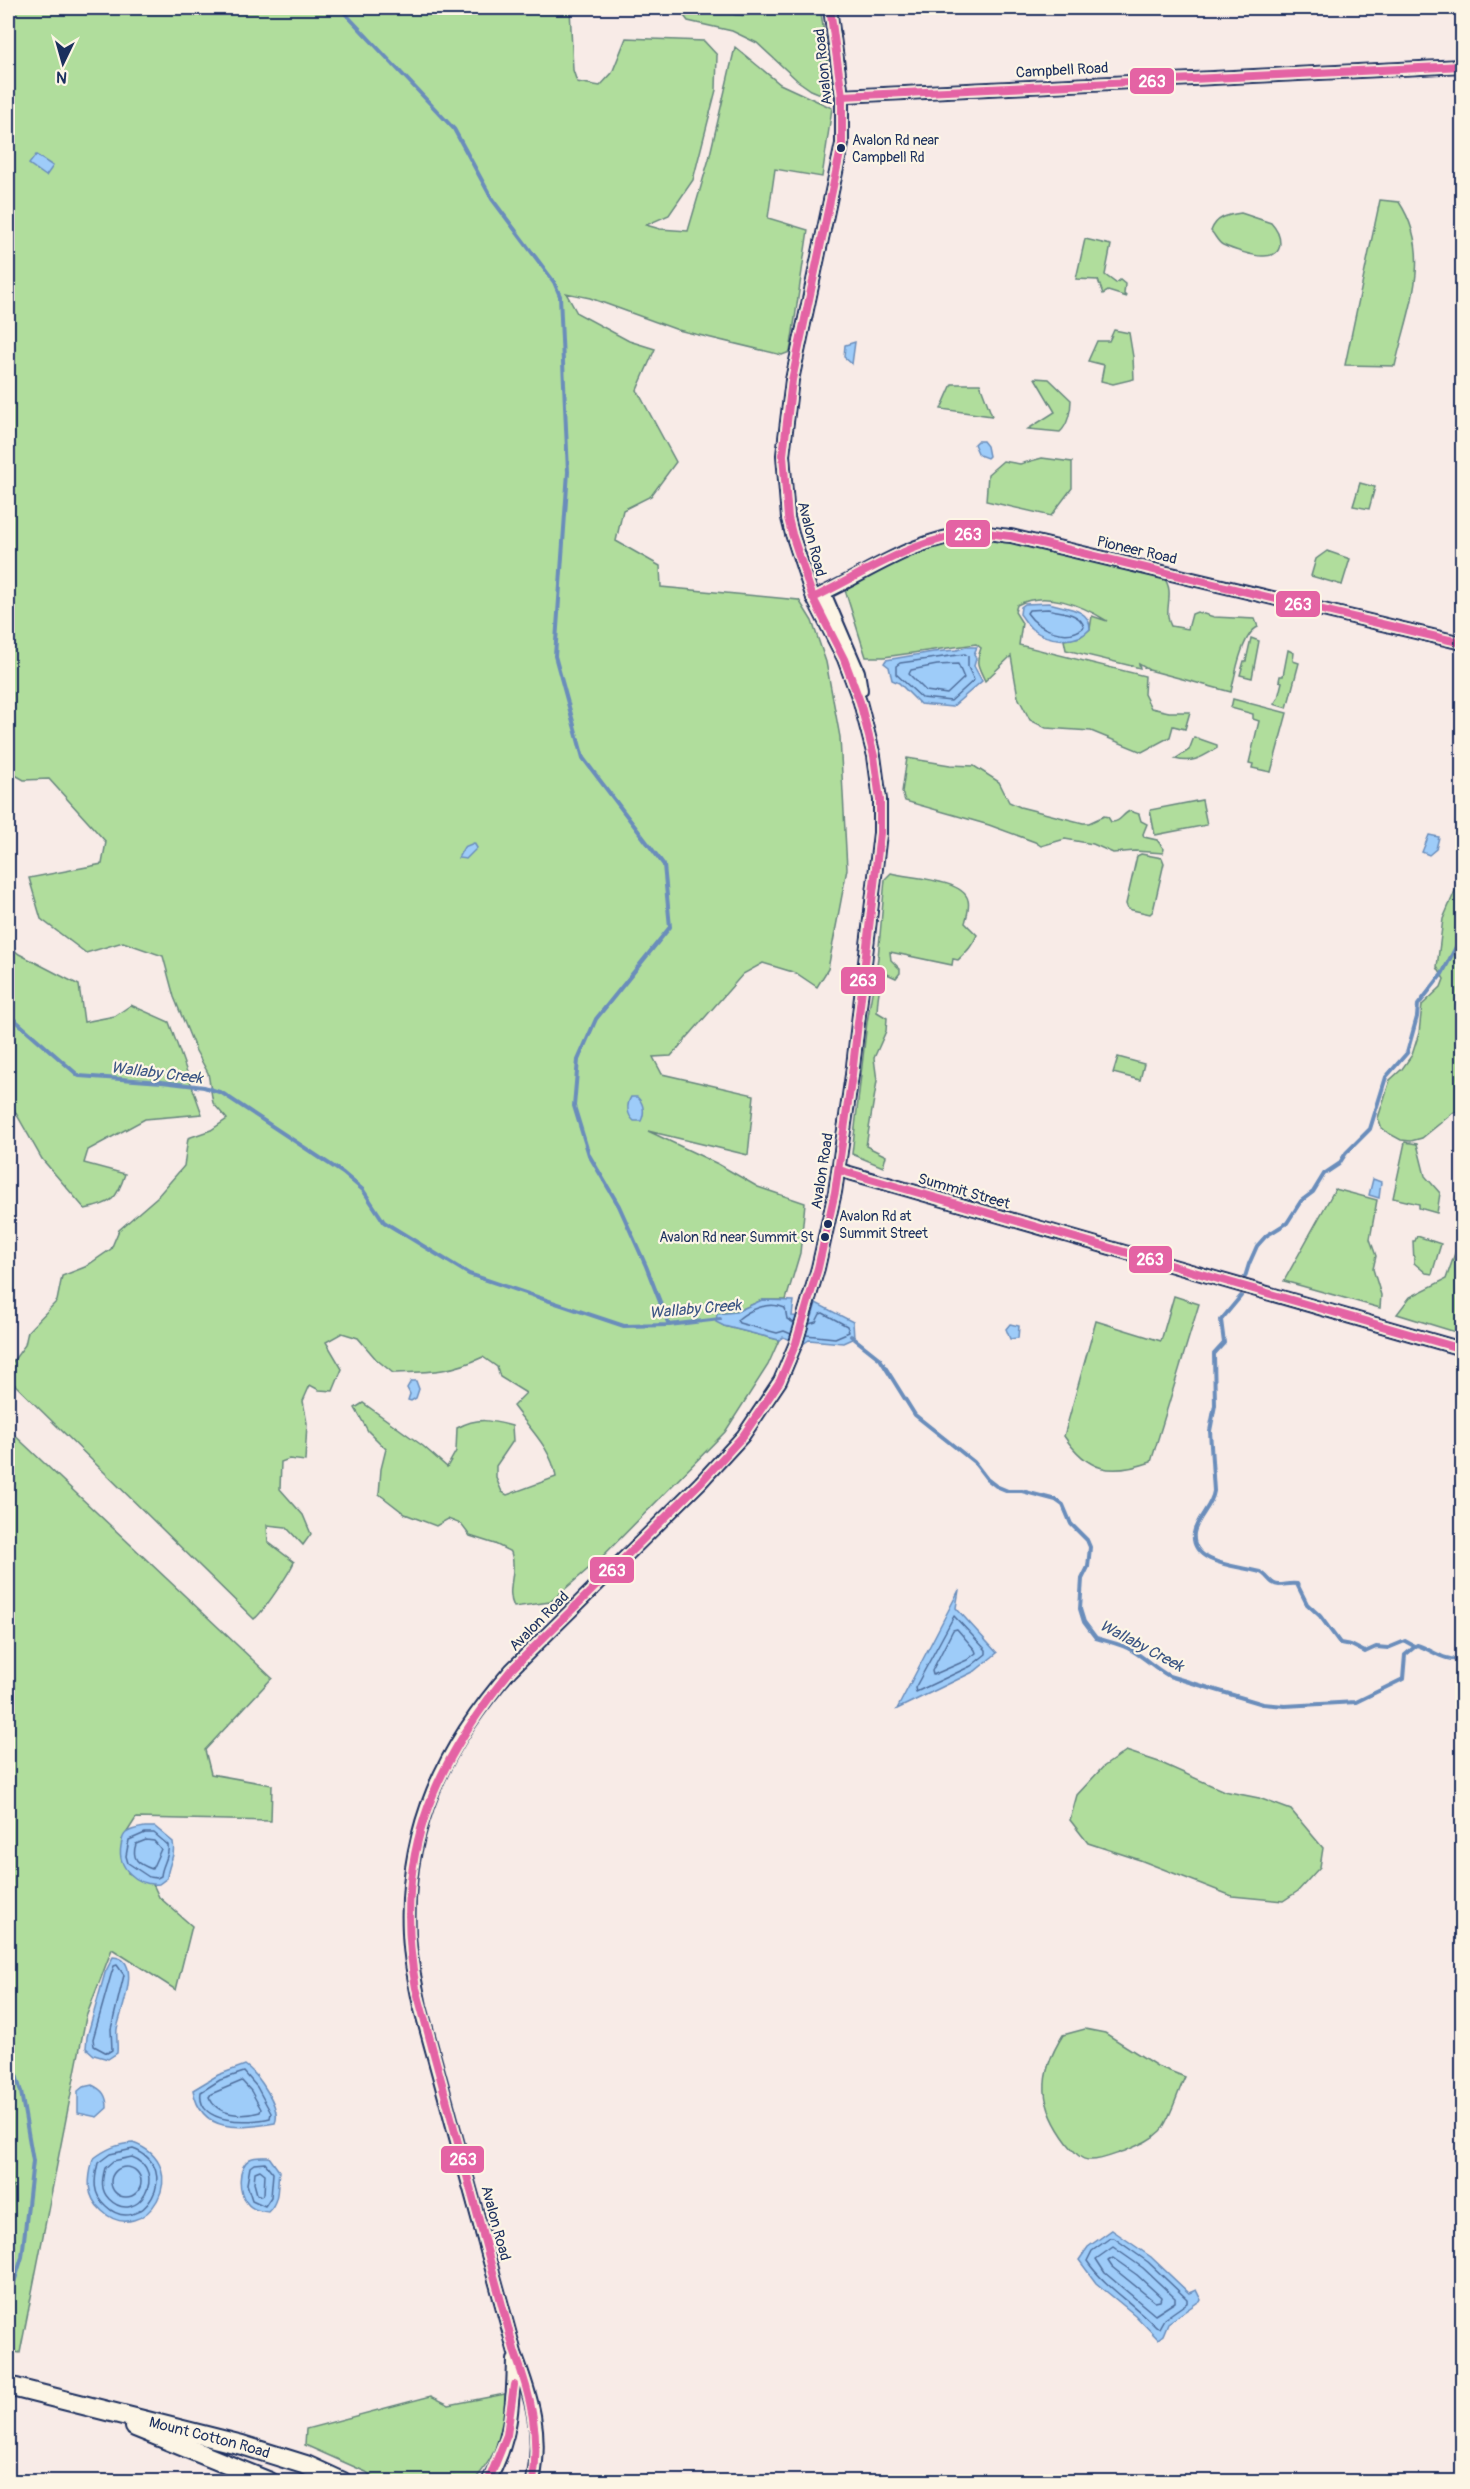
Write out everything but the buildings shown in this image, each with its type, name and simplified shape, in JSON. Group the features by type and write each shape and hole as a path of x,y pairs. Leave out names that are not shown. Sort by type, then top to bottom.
{"highway":[{"name":"Mount Cotton Road","path":"8,2386 264,2451 306,2465 343,2481"},
{"name":"Mount Cotton Road","path":"74,2403 270,2481"}],"street":[{"name":"Avalon Road","path":"533,2481 538,2449 537,2428 527,2385 515,2353 420,2006 412,1963 409,1899 414,1854 420,1824 436,1782 450,1752 484,1700 743,1436 780,1380 796,1343 826,1233 838,1170 880,833 878,782 858,672 818,596 788,518 783,455 792,380 839,170 842,144 842,96 830,8"},
{"name":"Campbell Road","path":"842,96 1462,66"},
{"name":"Pioneer Road","path":"818,596 896,555 940,538 975,532 1011,536 1462,643"},
{"name":"Summit Street","path":"838,1170 1462,1349"},
{"name":"Avalon Road","path":"488,2481 498,2464 511,2423 515,2353"}],"green space":[{"path":"703,7 749,15 760,8 818,8 821,13 833,95 828,97 811,90 757,43 732,31 688,21 678,8"},
{"path":"8,8 570,8 573,70 577,82 600,86 612,73 626,38 704,41 717,55 716,90 693,180 669,215 646,225 660,229 688,231 709,159 735,47 780,84 832,108 822,177 775,169 768,218 808,230 790,352 782,355 678,330 590,298 566,293 577,313 629,341 655,349 637,390 676,462 651,496 623,510 616,541 660,566 661,587 799,600 812,621 826,662 840,737 847,869 828,969 817,987 796,973 763,963 743,974 671,1056 653,1057 662,1074 754,1095 748,1155 648,1131 718,1164 758,1187 805,1203 800,1253 786,1300 762,1300 736,1312 718,1314 716,1321 724,1326 779,1340 768,1365 725,1432 602,1557 550,1602 514,1607 511,1594 513,1560 511,1552 470,1536 461,1524 448,1519 436,1526 405,1514 379,1494 381,1469 386,1449 368,1431 355,1408 363,1403 423,1446 447,1467 456,1451 457,1428 471,1422 484,1421 512,1426 513,1441 496,1466 496,1478 502,1492 507,1495 556,1477 545,1448 513,1406 526,1393 500,1377 497,1367 483,1357 449,1369 393,1373 376,1359 358,1338 342,1333 326,1342 342,1369 333,1391 319,1390 310,1385 303,1401 307,1423 305,1461 289,1459 281,1462 280,1489 303,1515 311,1534 303,1545 286,1527 267,1525 268,1542 294,1562 276,1592 254,1619 8,1378 8,1368 25,1345 28,1331 57,1301 62,1276 85,1267 111,1249 119,1230 157,1197 184,1166 188,1138 211,1130 227,1119 213,1103 208,1073 196,1051 174,997 163,956 123,942 86,953 41,919 29,878 102,864 106,842 49,779 24,780 8,771"},
{"path":"1380,200 1399,202 1409,222 1415,242 1417,262 1411,303 1395,366 1345,365"},
{"path":"1241,213 1271,223 1278,233 1280,244 1276,253 1264,256 1255,255 1220,243 1211,231 1213,226 1227,216"},
{"path":"1085,239 1111,245 1105,275 1116,283 1120,280 1125,284 1124,294 1127,297 1108,291 1103,294 1098,280 1076,279"},
{"path":"1114,330 1129,333 1134,379 1113,384 1101,381 1104,365 1088,361 1097,341 1109,341"},
{"path":"1035,378 1049,379 1071,400 1068,417 1060,432 1028,429 1055,412"},
{"path":"952,384 980,384 992,416 941,409"},
{"path":"1042,458 1072,462 1072,488 1051,516 986,501 988,474 1003,461 1020,464"},
{"path":"1360,483 1375,487 1369,509 1353,506"},
{"path":"968,536 1010,542 1164,578 1169,590 1168,614 1171,626 1188,629 1192,614 1197,612 1214,617 1255,619 1258,627 1252,631 1243,646 1231,692 1149,670 1139,664 1140,668 1066,650 1064,640 1080,637 1090,629 1092,616 1107,621 1075,605 1052,599 1028,601 1017,605 1015,612 1022,623 1019,645 1145,676 1144,694 1151,708 1169,712 1190,712 1185,729 1173,726 1170,737 1142,752 1091,731 1046,728 1030,720 1018,697 1011,656 985,681 978,665 981,648 976,644 884,657 866,657 845,590 904,558 935,545"},
{"path":"1327,551 1350,559 1342,585 1311,576 1316,559"},
{"path":"1251,638 1259,641 1252,678 1240,675"},
{"path":"1288,650 1294,653 1293,661 1299,663 1287,708 1274,704 1278,698 1282,682 1279,681 1280,676 1283,676"},
{"path":"1233,699 1287,713 1271,772 1252,768 1253,764 1249,763 1259,721 1253,719 1253,714 1231,708"},
{"path":"1194,737 1217,745 1217,748 1192,760 1175,759 1189,750"},
{"path":"907,758 950,765 974,766 999,782 1009,802 1020,807 1083,823 1089,823 1104,816 1114,822 1130,811 1139,814 1141,821 1147,824 1144,837 1157,840 1164,849 1163,853 1135,851 1113,853 1093,844 1065,839 1041,846 989,825 905,801 902,792"},
{"path":"1202,800 1207,825 1155,835 1150,810"},
{"path":"1141,854 1162,858 1164,863 1153,911 1150,914 1128,909 1126,904 1137,856"},
{"path":"1462,865 1462,1113 1454,1112 1422,1138 1411,1141 1401,1140 1381,1127 1378,1118 1390,1080 1412,1055 1419,1033 1422,1005 1441,987 1444,979 1437,967 1443,919 1455,891"},
{"path":"891,873 934,880 964,893 969,906 965,923 977,935 971,946 958,960 953,959 952,965 890,952 891,960 900,969 900,973 896,978 887,974 879,992 877,1012 887,1018 886,1031 874,1058 877,1081 866,1146 886,1156 883,1167 852,1154 867,1022 878,958 885,879"},
{"path":"8,945 19,954 79,985 84,1022 115,1016 131,1005 169,1022 202,1114 145,1119 88,1150 84,1163 125,1174 116,1195 102,1205 85,1209 42,1159 8,1099"},
{"path":"1118,1057 1144,1064 1140,1080 1113,1073"},
{"path":"1405,1142 1417,1144 1425,1176 1440,1193 1437,1213 1419,1208 1419,1204 1393,1198"},
{"path":"1335,1189 1377,1200 1370,1239 1376,1256 1373,1269 1381,1295 1380,1308 1284,1281"},
{"path":"1462,1233 1462,1334 1397,1314 1410,1297 1446,1279"},
{"path":"1417,1236 1441,1244 1432,1274 1426,1273 1414,1263 1413,1241"},
{"path":"1174,1296 1199,1304 1151,1462 1124,1469 1102,1468 1092,1464 1073,1448 1064,1436 1096,1321 1161,1341"},
{"path":"8,1429 272,1678 205,1750 211,1774 272,1785 271,1821 136,1818 122,1840 128,1873 153,1884 159,1897 192,1926 176,1990 112,1949 86,2017 20,2353 8,2351 8,2202 13,2187 8,2185"},
{"path":"1126,1751 1159,1762 1224,1791 1259,1798 1291,1810 1323,1848 1320,1867 1298,1891 1283,1901 1232,1896 1140,1860 1088,1843 1070,1820 1077,1795 1103,1767"},
{"path":"1085,2029 1105,2033 1157,2066 1185,2077 1160,2131 1125,2151 1093,2160 1086,2160 1074,2152 1058,2130 1051,2117 1045,2091 1049,2064 1063,2035"},
{"path":"505,2394 499,2441 490,2460 474,2481 453,2477 433,2481 378,2481 366,2472 305,2445 306,2429 431,2396 449,2405"}],"water":[{"path":"36,155 53,166 46,176 29,164"},
{"path":"855,342 852,364 844,357 845,345"},
{"path":"977,441 983,441 987,446 989,456 987,458 979,455 974,444"},
{"path":"1049,603 1081,613 1089,622 1090,629 1078,637 1062,640 1038,633 1020,614 1021,607 1025,604"},
{"path":"977,647 974,654 976,659 974,666 982,681 952,707 920,704 899,683 892,680 889,667 884,663 886,660"},
{"path":"1429,835 1439,837 1436,849 1429,855 1422,852"},
{"path":"474,843 477,848 466,859 458,858 464,847"},
{"path":"631,1097 637,1097 642,1105 641,1121 634,1121 630,1116 628,1107"},
{"path":"1373,1179 1381,1182 1379,1198 1369,1195"},
{"path":"762,1300 794,1301 792,1316 812,1317 816,1303 853,1322 854,1338 843,1343 809,1340 803,1344 783,1337 779,1340 716,1322 717,1314 736,1312"},
{"path":"1010,1324 1019,1326 1018,1338 1010,1339 1006,1329"},
{"path":"411,1381 416,1381 419,1389 416,1398 411,1401 408,1400 410,1394 407,1388"},
{"path":"959,1590 956,1608 997,1653 975,1671 897,1709"},
{"path":"145,1827 155,1827 173,1842 167,1878 159,1884 136,1879 122,1862 122,1839 126,1833"},
{"path":"113,1957 122,1960 127,1966 129,1976 117,2029 117,2053 108,2059 94,2055 86,2048 105,1973"},
{"path":"245,2065 268,2092 275,2109 275,2123 249,2127 224,2125 204,2115 197,2104 193,2090 218,2075"},
{"path":"92,2085 104,2094 107,2104 107,2108 97,2117 78,2113 78,2091"},
{"path":"133,2143 152,2154 161,2169 162,2185 157,2200 147,2213 134,2220 118,2220 102,2211 90,2193 91,2166 93,2159 107,2150"},
{"path":"269,2157 279,2171 276,2198 268,2212 254,2209 247,2203 242,2193 240,2180 243,2168 250,2159"},
{"path":"1112,2230 1151,2257 1189,2293 1196,2290 1201,2300 1168,2323 1163,2335 1158,2339 1135,2315 1096,2283 1079,2260 1088,2247"}],"waterway":[{"path":"340,8 454,129 492,199 554,282 560,296 568,472 555,656 583,758 664,865 670,927 596,1019 578,1060 574,1106 589,1155 619,1206 669,1325"},
{"path":"1245,1277 1257,1246 1266,1236 1287,1223 1301,1201 1313,1192 1324,1174 1339,1164 1346,1153 1370,1129 1386,1077 1407,1053 1418,1005 1442,974 1462,938"},
{"name":"Wallaby Creek","path":"8,1014 79,1076 162,1082 204,1087 222,1093 343,1173 363,1190 384,1222 469,1274 624,1326 669,1325 720,1319"},
{"path":"1241,1296 1221,1320 1224,1343 1214,1354 1215,1405 1210,1431 1214,1491 1196,1527 1195,1544 1208,1558 1260,1572 1276,1585 1297,1584 1307,1604 1320,1616 1340,1643 1351,1645 1365,1652 1376,1647 1388,1648 1405,1641 1414,1646"},
{"name":"Wallaby Creek","path":"851,1336 880,1359 915,1415 974,1462 987,1479 1008,1491 1022,1491 1056,1500 1063,1505 1071,1524 1087,1540 1090,1547 1088,1567 1082,1579 1080,1609 1084,1622 1096,1638 1129,1649 1169,1676 1263,1704 1285,1706 1356,1702 1403,1679 1405,1655 1417,1645 1450,1659 1462,1659"},
{"path":"8,2047 21,2092 33,2161 22,2257 8,2302"}],"transit line":[{"name":"263","path":"533,2482 535,2432 530,2400 515,2353 416,1988 410,1942 409,1898 414,1857 424,1817 439,1779 483,1706 511,1670 700,1483 743,1436 780,1381 796,1343 818,1268 835,1192 852,1075 880,833 880,800 874,756 860,702 844,659 813,598 792,534 788,518 783,455 792,380 842,144 842,96 830,8"},
{"name":"263","path":"842,96 1462,66"},
{"name":"263","path":"813,598 911,549 952,536 984,533 1011,536 1462,643"},
{"name":"263","path":"839,1170 1462,1349"},
{"name":"263","path":"488,2482 507,2435 514,2385"}],"place":[{"name":"Avalon Rd near Campbell Rd","path":"841,148"},
{"name":"Avalon Rd at Summit Street","path":"828,1224"},
{"name":"Avalon Rd near Summit St","path":"825,1237"}]}
